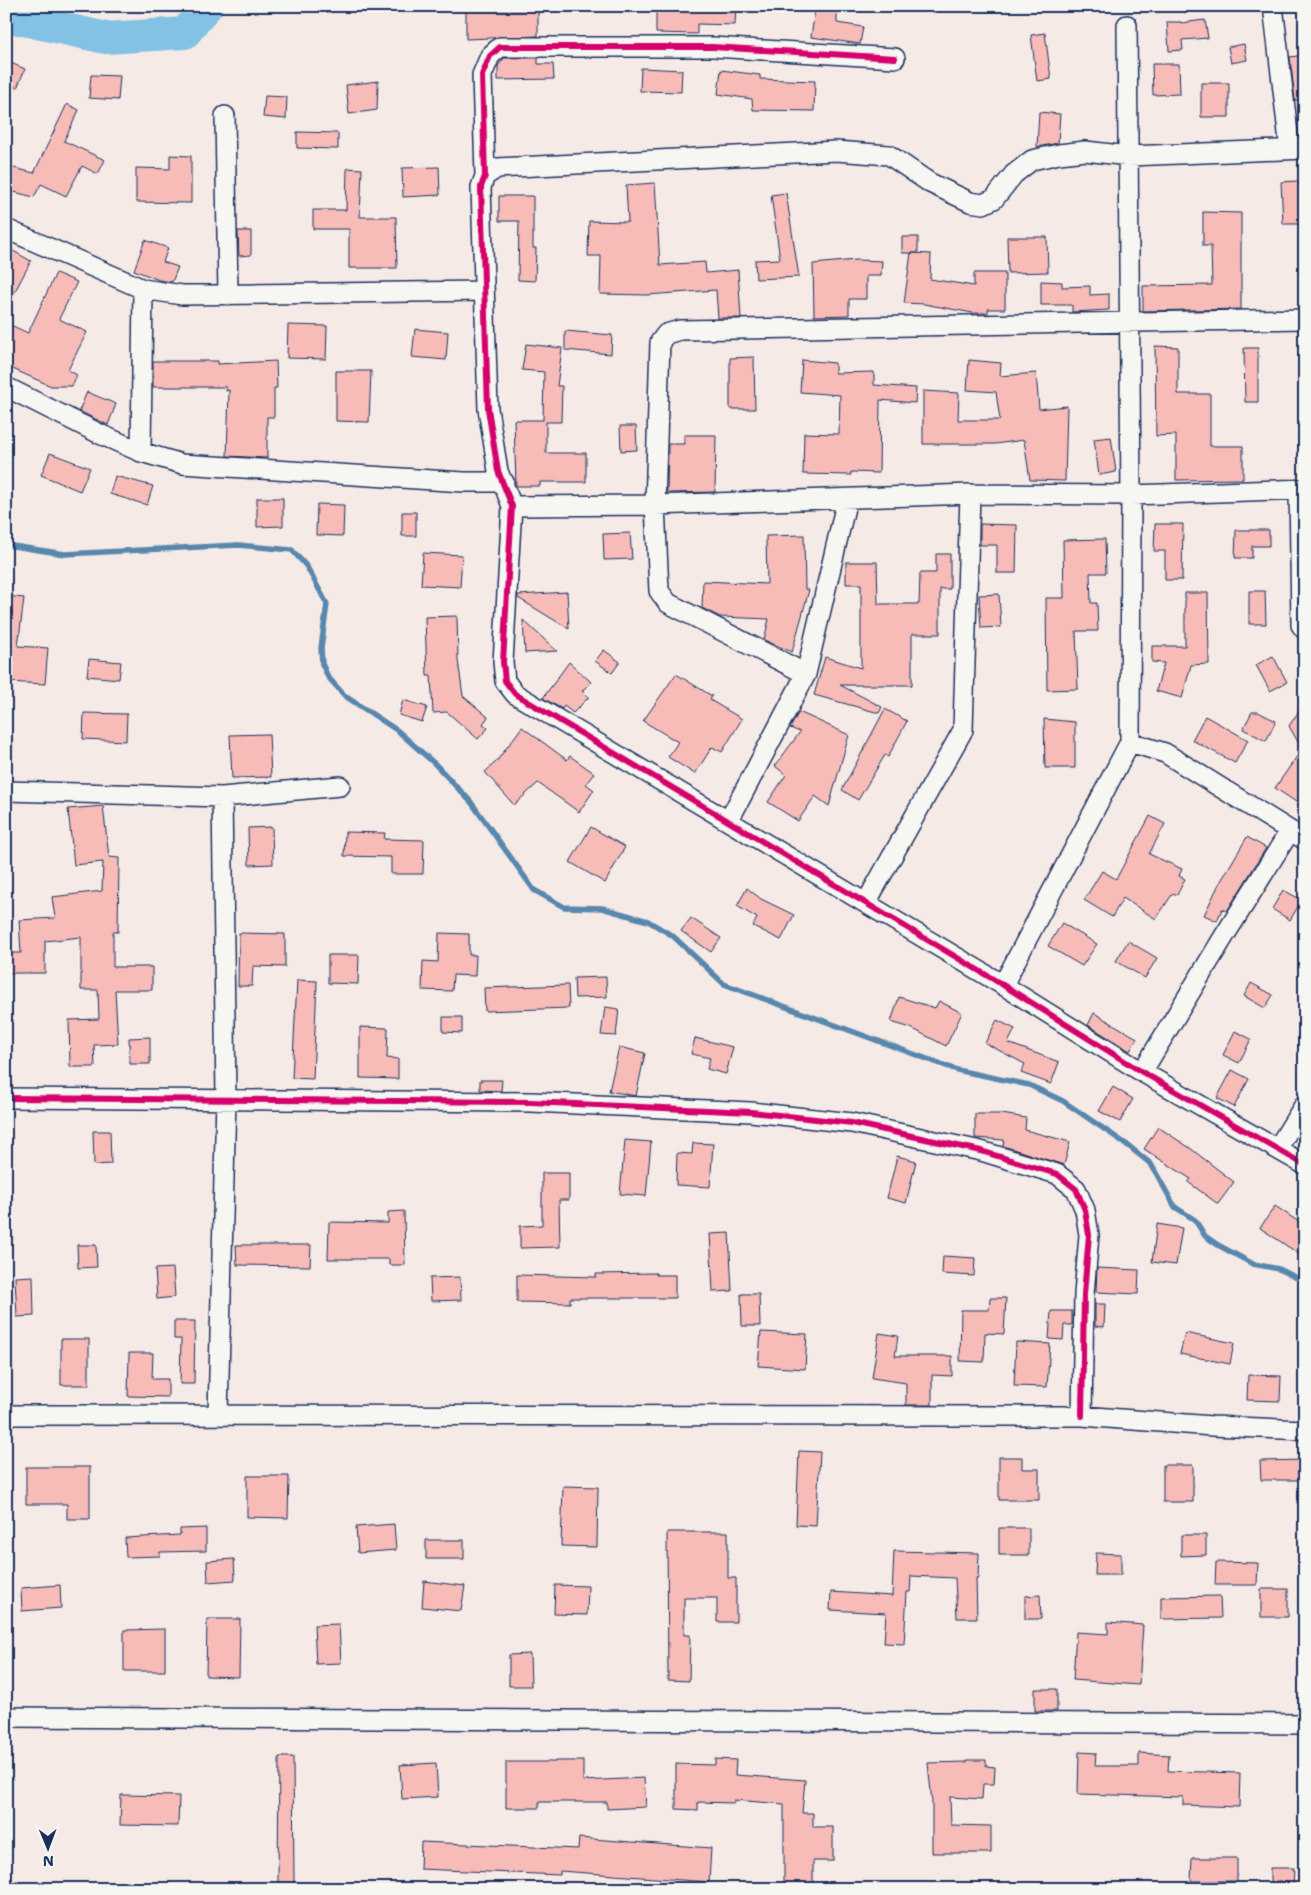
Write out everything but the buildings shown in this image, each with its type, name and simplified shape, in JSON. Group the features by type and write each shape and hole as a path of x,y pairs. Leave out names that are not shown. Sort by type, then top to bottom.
{"street":[{"path":"486,176 497,168 836,151 889,155 930,183 970,202 983,204 994,199 1014,174 1032,160 1059,154 1085,151 1128,156 1297,150 1273,6"},
{"path":"1003,985 1130,742 1131,495 1126,25"},
{"path":"895,58 713,47 500,47 490,56 482,75 486,176 481,187 488,409 498,471 512,506 502,662 505,681 515,694 1003,985 1142,1072 1305,1165"},
{"path":"225,116 228,295"},
{"path":"6,229 143,289 182,295 484,291"},
{"path":"141,452 143,289"},
{"path":"806,674 668,603 659,591 656,506 660,342 666,334 680,330 1128,324 1305,319"},
{"path":"6,387 141,452 182,464 464,482 504,482"},
{"path":"512,506 656,506 970,494 1131,495 1302,489 1301,625 1305,630"},
{"path":"866,903 963,730 970,494"},
{"path":"729,820 806,674 847,498"},
{"path":"1130,742 1165,753 1298,836 1223,938 1142,1072"},
{"path":"6,791 222,797 340,786"},
{"path":"218,1415 226,1098 222,797"},
{"path":"6,1098 226,1098 531,1102 751,1112 852,1123 981,1151 1057,1174 1076,1189 1084,1210 1089,1235 1084,1294 1082,1416"},
{"path":"1278,1149 1305,1104"},
{"path":"6,1414 1082,1416 1212,1426 1305,1430"},
{"path":"6,1717 222,1720 810,1720 1305,1724"}],"waterway":[{"path":"6,16 106,38 185,33 207,6"},
{"path":"6,545 65,554 238,545 292,550 307,567 327,604 321,648 322,664 328,677 345,696 398,731 435,764 471,802 534,890 564,907 602,908 648,921 673,936 724,984 957,1070 1029,1085 1063,1101 1126,1144 1151,1164 1175,1207 1195,1220 1205,1236 1253,1264 1279,1269 1305,1282"}],"cycle path":[{"path":"895,58 713,47 500,47 490,56 482,75 485,176 481,187 488,409 498,471 512,506 503,662 505,681 515,694 1003,985 1142,1072 1305,1165"},
{"path":"6,1098 531,1102 751,1112 852,1123 981,1151 1057,1174 1076,1189 1085,1210 1089,1235 1084,1294 1082,1416"}]}
